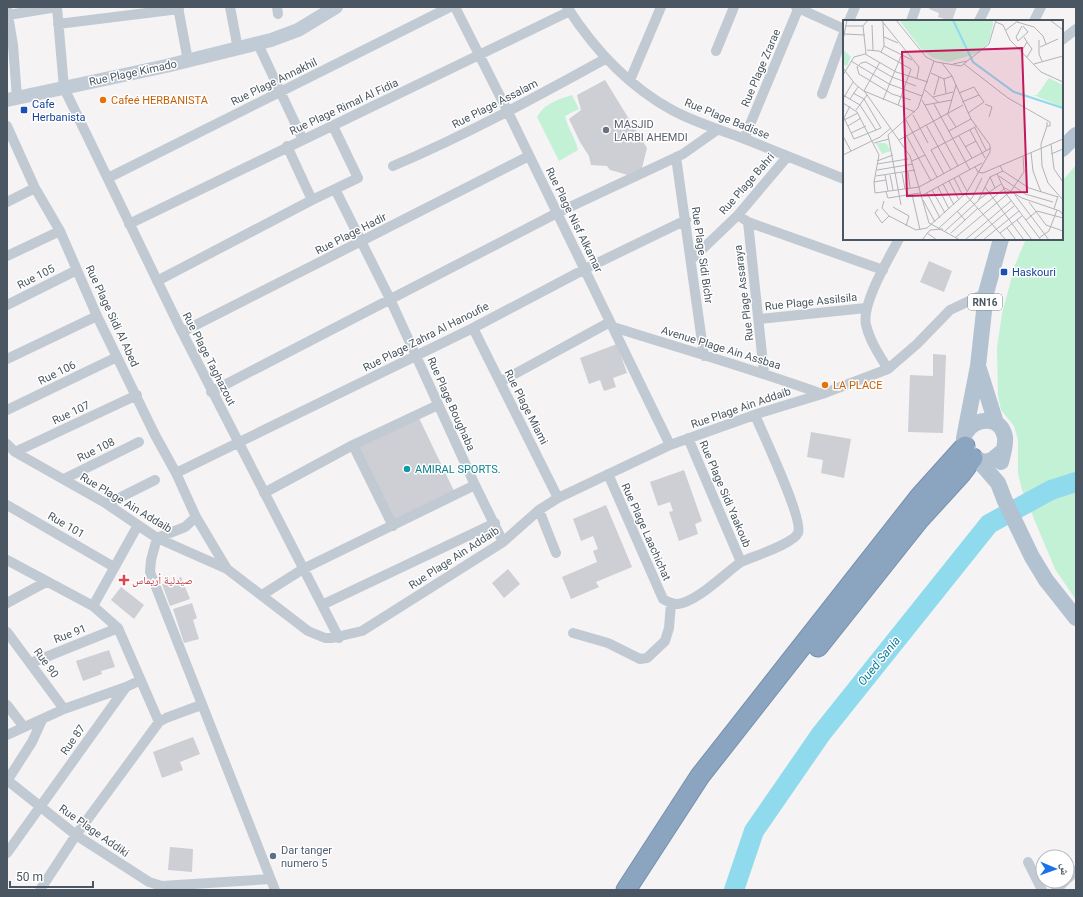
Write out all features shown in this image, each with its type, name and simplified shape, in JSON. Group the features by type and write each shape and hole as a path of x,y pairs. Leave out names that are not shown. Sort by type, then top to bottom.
{"highway":[{"path":"626,890 700,776 920,496 970,449"},
{"path":"637,890 710,783 919,520 961,474 970,449"}],"main road":[{"path":"1063,148 1076,135"},
{"name":"RN16","path":"970,449 986,293 1001,240"},
{"name":"RN16","path":"978,366 996,423 1002,428 1005,436 998,483"},
{"path":"996,423 983,420 971,426 970,449 998,483 1018,528 1046,580 1076,618"},
{"path":"970,449 992,460 1003,451"}],"street":[{"path":"12,99 8,12 57,7 64,88"},
{"path":"230,7 238,49"},
{"name":"Rue Plage Kimado","path":"12,99 188,61 258,44 298,30 336,7"},
{"name":"Rue Plage Annakhil","path":"108,178 450,7"},
{"name":"Rue Plage Nisf Alkamar","path":"455,7 530,156 670,444"},
{"path":"630,80 661,7"},
{"path":"716,51 734,7"},
{"path":"798,7 843,29"},
{"name":"Rue Plage Zrarae","path":"744,139 798,7"},
{"path":"849,20 855,7"},
{"path":"911,20 916,7"},
{"path":"980,20 986,7"},
{"path":"1034,20 1041,7"},
{"path":"58,24 178,8 188,61"},
{"name":"Rue Plage Rimal Al Fidia","path":"129,224 287,146 303,140 480,56 568,9"},
{"name":"Rue Plage Badisse","path":"568,9 606,59 630,80 672,110 717,130 744,139 843,179"},
{"path":"1063,39 1076,29"},
{"path":"822,94 843,36"},
{"path":"258,44 303,140"},
{"name":"Rue Plage Assalam","path":"392,166 428,151 508,112 606,59"},
{"name":"Rue Plage Taghazout","path":"64,88 211,392 339,638"},
{"name":"Rue Plage Sidi Al Abed","path":"7,126 11,146 60,231 97,316 137,395 155,435 176,473 196,517 227,570"},
{"path":"157,281 312,200 358,178 332,126"},
{"path":"211,392 558,213 676,157 698,145 717,130"},
{"path":"287,146 312,200"},
{"name":"Rue Plage Hadir","path":"182,332 363,242 530,156"},
{"name":"Rue Plage Sidi Bichr","path":"676,157 704,356"},
{"name":"Rue Plage Bahri","path":"691,260 738,215 787,157"},
{"path":"7,202 35,188"},
{"name":"Rue Plage Boughaba","path":"335,189 363,242 417,356 475,485 503,542"},
{"path":"738,215 748,222 883,270"},
{"name":"Rue Plage Zahra Al Hanoufie","path":"176,473 417,356 585,269 686,220"},
{"name":"Rue Plage Assaraya","path":"748,222 760,319 764,373"},
{"path":"7,256 60,231"},
{"name":"Rue Plage Assilsila","path":"888,369 871,338 866,324 866,308 898,240"},
{"name":"Rue 105","path":"7,305 77,270"},
{"name":"Rue Plage Ain Addaib","path":"7,444 15,452 107,504 157,538 227,570 308,631 325,638 339,638 362,630 503,542 539,510 558,498 670,444 822,394 888,369 950,310 986,293"},
{"name":"Rue Plage Assilsila","path":"760,319 866,308"},
{"path":"7,359 97,316"},
{"path":"500,382 612,324"},
{"name":"Avenue Plage Ain Assbaa","path":"612,324 704,356 764,373 822,394"},
{"name":"Rue Plage Miami","path":"473,328 558,498"},
{"name":"Rue 106","path":"7,410 118,357"},
{"name":"Rue 107","path":"15,452 137,395"},
{"path":"264,493 353,445 438,405"},
{"path":"741,562 786,542 798,534 800,528 794,506 755,415"},
{"name":"Rue Plage Sidi Yaakoub","path":"667,601 682,603 694,597 741,562 688,438"},
{"name":"Rue 108","path":"64,479 139,442"},
{"path":"353,445 393,526"},
{"name":"Rue Plage Laachichat","path":"608,474 667,601"},
{"path":"107,504 155,480"},
{"path":"262,595 303,569 475,485"},
{"name":"Rue 101","path":"7,505 114,567"},
{"path":"539,510 556,553"},
{"path":"196,517 185,527 157,538 151,560 150,572 275,890"},
{"path":"322,605 495,523"},
{"path":"93,606 138,525"},
{"path":"7,560 93,606 118,628 160,722"},
{"path":"7,603 46,582"},
{"path":"573,633 608,643 629,655 640,659 647,658 665,641 669,628 667,601"},
{"name":"Rue 91","path":"31,662 118,628"},
{"name":"Rue 90","path":"7,632 31,662 64,709"},
{"path":"7,734 24,728 64,709 126,687 141,680"},
{"name":"Rue 87","path":"7,853 126,687"},
{"path":"7,705 24,728"},
{"path":"40,890 76,835 160,722 166,718 201,705"},
{"path":"7,781 32,742 42,720"},
{"name":"Rue Plage Addiki","path":"7,781 76,835 150,882 162,886 270,879"},
{"path":"1028,862 1042,890"}],"green space":[{"path":"572,95 579,109 565,116 578,150 559,161 537,117 548,105 556,100"},
{"path":"1076,165 1076,600 1055,569 1022,490 1018,473 1018,440 1014,426 1001,410 998,396 997,348 1002,314 1015,265 1026,240 1063,240 1063,180"}],"building":[{"path":"930,7 957,7 952,20 938,17 939,13 929,9"},
{"name":"MASJID LARBI AHEMDI","path":"605,80 647,148 642,168 628,175 610,170 607,166 591,165 589,156 580,142 569,119 581,110 577,95"},
{"path":"929,261 952,271 944,292 920,282"},
{"path":"617,344 627,373 613,378 616,387 604,391 600,380 589,384 580,358"},
{"path":"933,354 946,355 943,433 908,432 910,375 933,376"},
{"name":"AMIRAL SPORTS.","path":"419,418 454,491 394,520 359,447"},
{"path":"811,432 851,439 844,478 821,473 823,460 807,457"},
{"path":"684,470 702,521 695,524 698,534 679,541 669,512 673,511 670,502 658,506 650,482"},
{"path":"606,505 632,567 596,582 599,587 571,599 562,577 597,562 593,551 598,549 593,536 581,541 573,519"},
{"path":"508,569 520,584 504,598 492,583"},
{"path":"181,577 190,599 170,606 162,584"},
{"path":"121,587 144,605 134,619 111,600"},
{"path":"192,603 197,618 193,620 199,639 184,643 173,609"},
{"path":"109,650 115,667 101,671 102,674 83,681 76,661"},
{"path":"193,737 200,754 180,762 183,770 162,778 153,752"},
{"path":"170,847 193,849 192,872 168,870"}],"waterway":[{"name":"Oued Sania","path":"734,890 754,831 821,734 989,524 1051,490 1076,482"}],"place":[{"name":"Cafeé HERBANISTA","path":"103,100"},
{"name":"Cafe Herbanista","path":"24,110"},
{"name":"MASJID LARBI AHEMDI","path":"606,130"},
{"name":"Haskouri","path":"1004,272"},
{"name":"LA PLACE","path":"825,385"},
{"name":"AMIRAL SPORTS.","path":"407,469"},
{"name":"صيدلية أريماس","path":"124,580"},
{"name":"Dar tanger numero 5","path":"273,856"}]}
